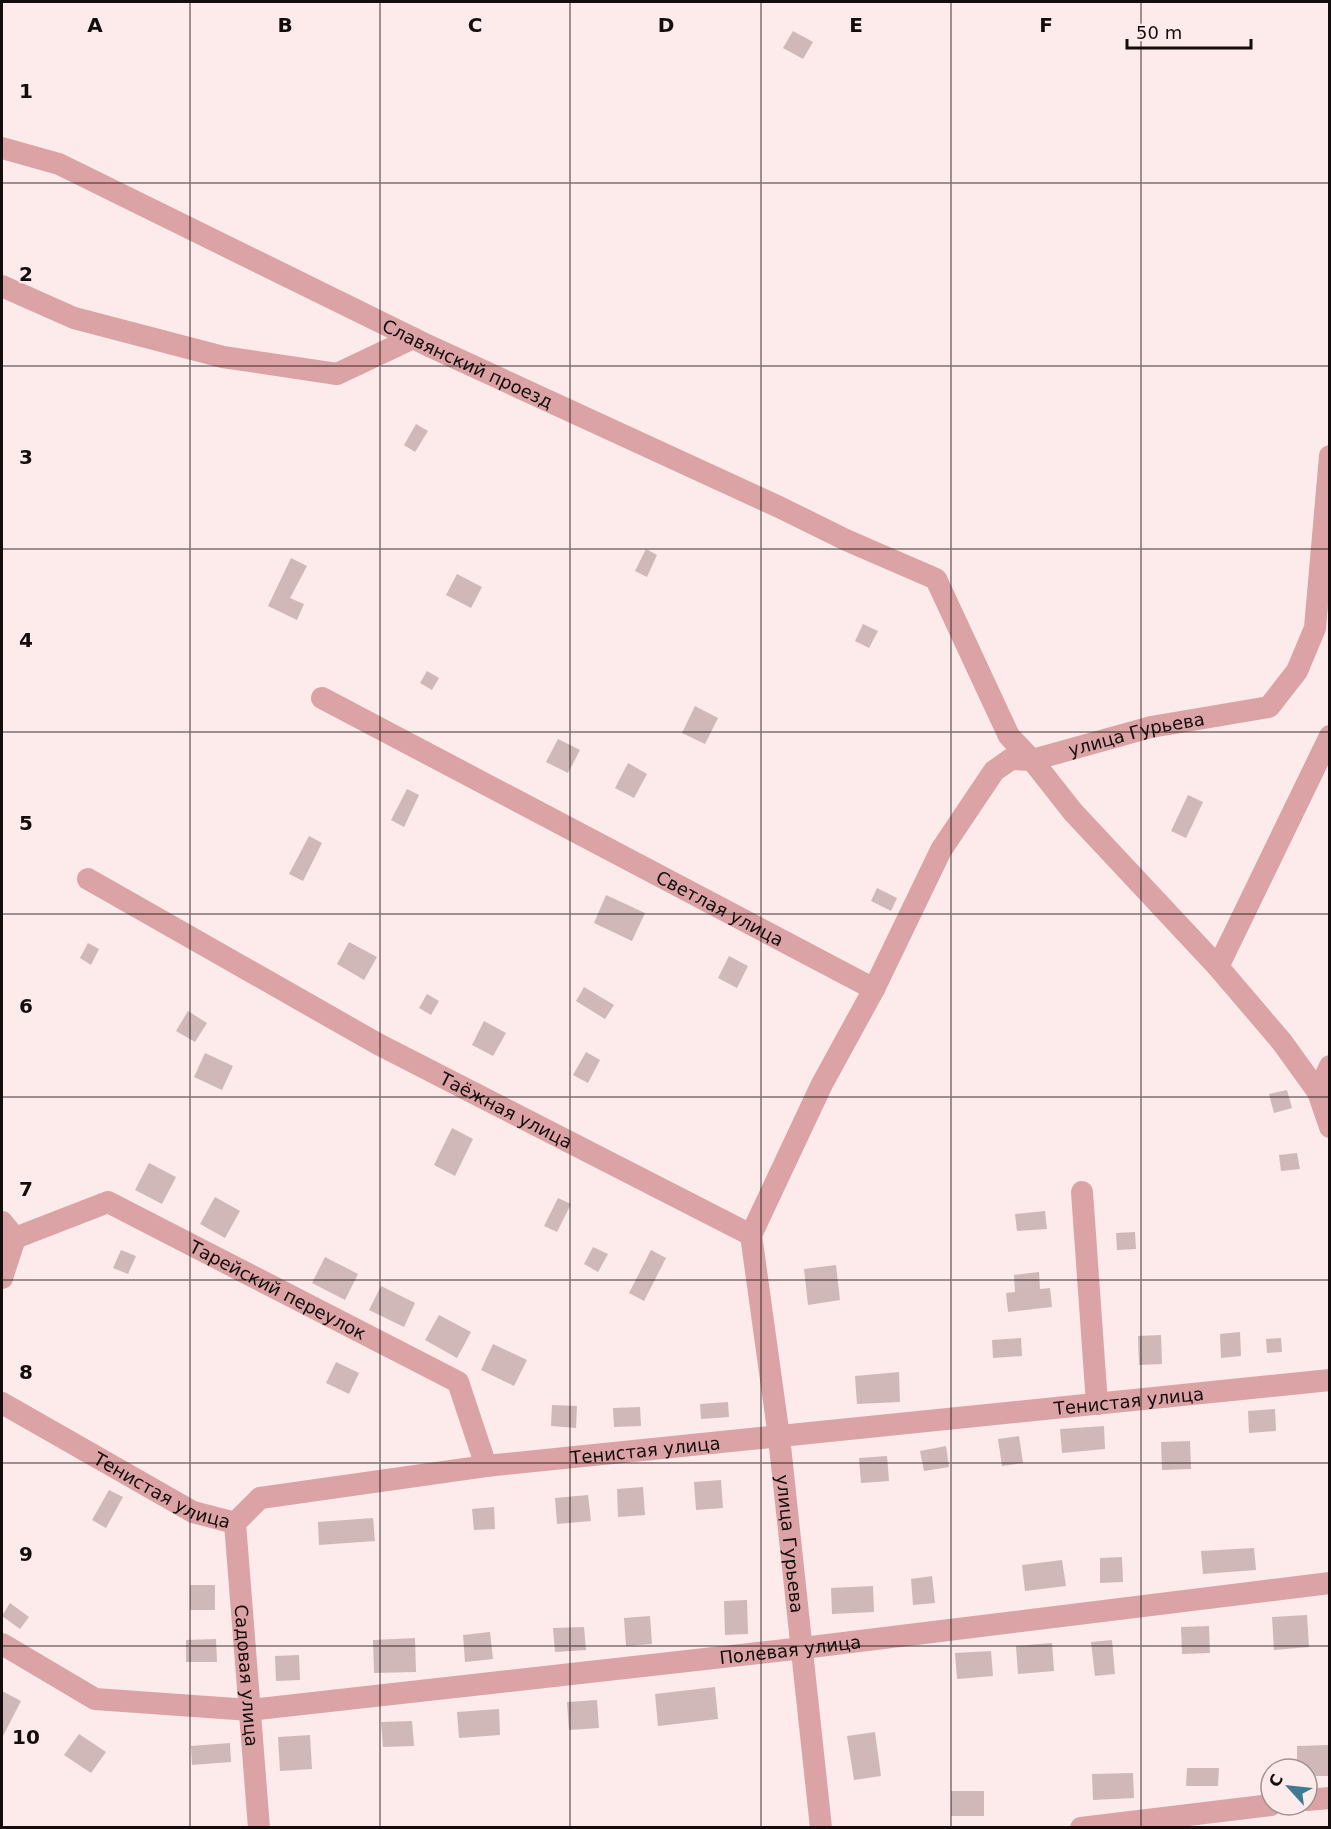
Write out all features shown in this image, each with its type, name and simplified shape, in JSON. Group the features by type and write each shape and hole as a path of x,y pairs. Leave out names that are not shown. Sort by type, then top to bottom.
{"street":[{"name":"Славянский проезд","path":"2,148 59,164 413,338 846,540 936,579 1009,736 1032,760"},
{"path":"2,286 74,318 223,357 337,374 413,338"},
{"name":"улица Гурьева","path":"874,989 941,850 994,771 1011,759 1032,760 1150,727 1269,706 1297,672 1315,628 1329,456"},
{"name":"Светлая улица","path":"322,698 874,989"},
{"path":"1218,967 1329,736"},
{"path":"1032,760 1073,812 1218,967 1282,1042 1318,1092 1329,1127"},
{"name":"Таёжная улица","path":"88,879 378,1044 751,1235"},
{"path":"779,1437 751,1235 822,1084 874,989"},
{"path":"1318,1092 1329,1066"},
{"path":"1082,1192 1097,1404"},
{"name":"Тарейский переулок","path":"8,1230 108,1202 458,1382 486,1466"},
{"path":"2,1278 8,1230"},
{"name":"Тенистая улица","path":"2,1403 193,1512 235,1523 260,1498 486,1466 1329,1380"},
{"name":"улица Гурьева","path":"779,1437 821,1827"},
{"name":"Садовая улица","path":"235,1523 259,1827"},
{"name":"Полевая улица","path":"2,1644 95,1700 250,1710 803,1648 1329,1583"},
{"path":"1081,1827 1259,1806"}],"building":[{"path":"793,31 813,42 803,59 783,48"},
{"path":"416,424 428,431 415,452 404,445"},
{"path":"646,549 657,555 647,577 635,571"},
{"path":"291,558 307,566 290,598 304,604 297,620 268,606"},
{"path":"457,574 482,587 471,608 446,595"},
{"path":"863,624 878,631 869,648 855,641"},
{"path":"427,671 439,678 432,690 420,683"},
{"path":"695,706 718,718 705,744 682,733"},
{"path":"558,739 580,750 568,773 546,762"},
{"path":"628,763 647,774 634,798 615,788"},
{"path":"407,789 419,795 404,827 391,820"},
{"path":"1188,795 1203,802 1186,838 1171,831"},
{"path":"309,836 322,843 303,881 289,874"},
{"path":"877,888 897,898 891,911 871,901"},
{"path":"606,895 645,913 632,941 594,923"},
{"path":"349,942 377,957 364,980 337,964"},
{"path":"88,943 99,949 91,965 80,958"},
{"path":"729,956 748,966 737,988 718,978"},
{"path":"584,987 614,1005 605,1019 576,1001"},
{"path":"427,994 439,1001 431,1015 419,1008"},
{"path":"188,1011 207,1023 195,1042 176,1031"},
{"path":"484,1021 506,1033 493,1056 472,1045"},
{"path":"586,1052 600,1060 588,1083 573,1075"},
{"path":"205,1053 233,1066 222,1090 194,1077"},
{"path":"1287,1090 1292,1108 1274,1113 1269,1094"},
{"path":"452,1128 473,1139 455,1176 434,1165"},
{"path":"1297,1153 1300,1169 1281,1171 1279,1155"},
{"path":"149,1163 176,1177 162,1204 135,1190"},
{"path":"215,1197 240,1211 225,1238 200,1224"},
{"path":"558,1198 571,1204 557,1232 544,1226"},
{"path":"1045,1211 1047,1229 1017,1231 1015,1214"},
{"path":"1135,1232 1136,1249 1117,1250 1116,1233"},
{"path":"593,1247 608,1254 598,1272 584,1264"},
{"path":"121,1250 136,1256 128,1274 113,1268"},
{"path":"651,1250 666,1258 644,1301 629,1293"},
{"path":"325,1257 358,1274 345,1300 312,1283"},
{"path":"836,1265 840,1300 808,1305 804,1269"},
{"path":"1039,1272 1040,1289 1050,1288 1052,1307 1008,1312 1006,1293 1015,1292 1014,1275"},
{"path":"381,1286 415,1303 404,1327 369,1310"},
{"path":"439,1315 471,1332 457,1358 425,1340"},
{"path":"1240,1332 1241,1356 1221,1358 1220,1334"},
{"path":"1161,1335 1162,1364 1139,1365 1138,1336"},
{"path":"1021,1338 1022,1356 993,1358 992,1340"},
{"path":"1281,1338 1282,1352 1267,1353 1266,1339"},
{"path":"493,1344 527,1360 514,1386 481,1370"},
{"path":"336,1362 359,1373 349,1394 326,1383"},
{"path":"899,1372 900,1402 857,1404 855,1376"},
{"path":"728,1402 729,1417 701,1419 700,1404"},
{"path":"552,1405 577,1406 576,1428 551,1426"},
{"path":"640,1407 641,1426 614,1427 613,1408"},
{"path":"1275,1409 1276,1431 1249,1433 1248,1411"},
{"path":"1104,1426 1105,1449 1062,1453 1060,1429"},
{"path":"1019,1436 1023,1463 1002,1466 998,1439"},
{"path":"1190,1441 1191,1469 1162,1470 1161,1442"},
{"path":"946,1446 949,1467 924,1471 920,1451"},
{"path":"887,1456 889,1481 861,1483 859,1458"},
{"path":"721,1480 723,1508 696,1510 694,1482"},
{"path":"643,1487 645,1515 618,1517 617,1489"},
{"path":"109,1490 123,1497 106,1528 92,1520"},
{"path":"588,1495 591,1521 557,1524 555,1498"},
{"path":"494,1507 495,1529 474,1530 472,1509"},
{"path":"373,1518 375,1541 319,1545 318,1522"},
{"path":"1254,1548 1256,1570 1203,1574 1201,1551"},
{"path":"1122,1557 1123,1582 1100,1583 1100,1558"},
{"path":"1062,1560 1066,1586 1025,1591 1022,1565"},
{"path":"932,1576 935,1603 913,1605 911,1579"},
{"path":"190,1585 215,1585 215,1610 190,1610"},
{"path":"873,1586 874,1612 832,1614 831,1588"},
{"path":"747,1600 748,1634 725,1635 724,1601"},
{"path":"10,1603 29,1617 20,1629 2,1616"},
{"path":"1307,1615 1309,1647 1274,1650 1272,1617"},
{"path":"650,1616 652,1644 626,1646 624,1618"},
{"path":"1209,1626 1210,1653 1182,1654 1181,1627"},
{"path":"584,1627 586,1650 555,1652 553,1628"},
{"path":"490,1632 493,1659 465,1662 463,1635"},
{"path":"415,1638 416,1672 374,1673 373,1640"},
{"path":"216,1639 217,1662 186,1662 186,1640"},
{"path":"1112,1640 1115,1674 1095,1676 1091,1642"},
{"path":"1052,1643 1054,1671 1018,1674 1016,1646"},
{"path":"991,1651 993,1676 957,1679 955,1653"},
{"path":"299,1655 300,1680 276,1681 275,1656"},
{"path":"715,1687 718,1719 658,1726 655,1694"},
{"path":"2,1691 21,1701 2,1738"},
{"path":"597,1700 599,1728 569,1730 567,1702"},
{"path":"499,1709 500,1735 459,1738 457,1712"},
{"path":"412,1721 414,1746 383,1747 381,1722"},
{"path":"875,1732 881,1776 854,1780 847,1736"},
{"path":"79,1734 106,1752 91,1773 64,1755"},
{"path":"310,1735 312,1769 280,1771 278,1737"},
{"path":"230,1743 231,1762 192,1765 191,1746"},
{"path":"1329,1745 1329,1776 1319,1776 1319,1757 1297,1757 1297,1746"},
{"path":"1187,1768 1219,1768 1218,1786 1186,1786"},
{"path":"1133,1773 1134,1798 1093,1800 1092,1774"},
{"path":"951,1791 984,1791 984,1816 951,1816"}]}
